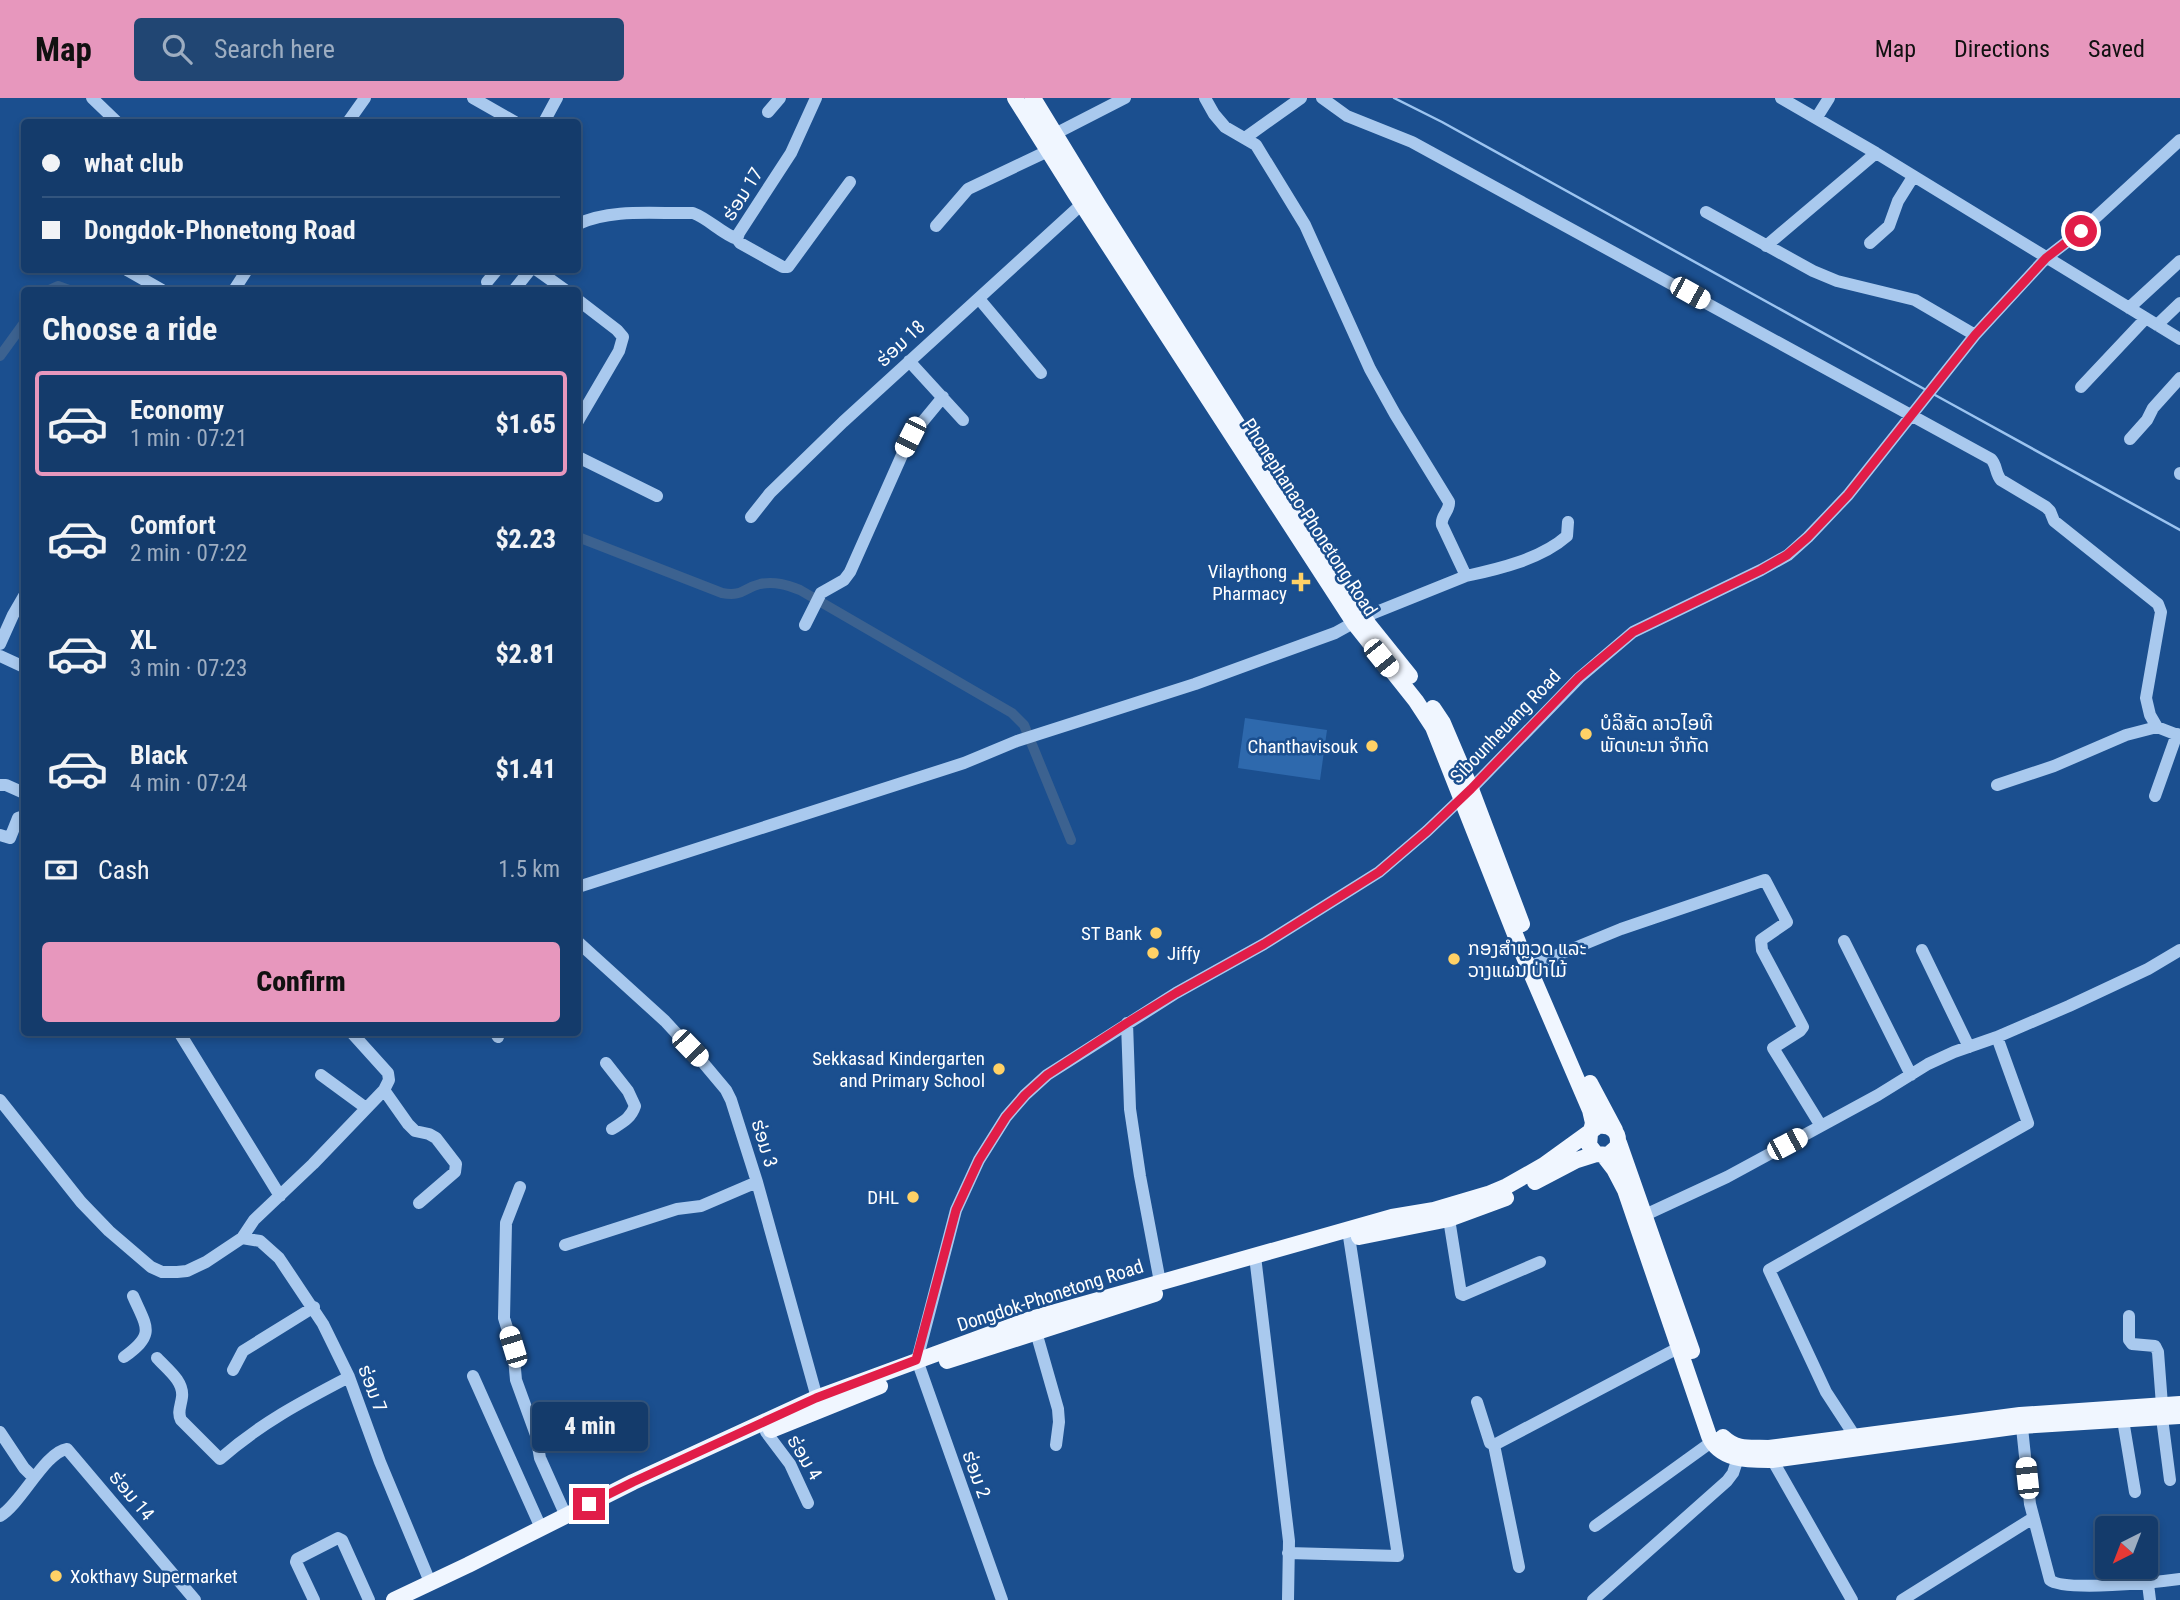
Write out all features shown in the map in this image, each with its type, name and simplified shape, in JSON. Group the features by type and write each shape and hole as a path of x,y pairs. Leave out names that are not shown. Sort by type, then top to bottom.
{"main road":[{"name":"Phonephanao-Phonetong Road","path":"1016,98 1241,430 1359,620"},
{"name":"Phonephanao-Phonetong Road","path":"1033,98 1048,142 1082,204 1359,620 1426,697 1437,715 1590,1110 1593,1123 1590,1133"},
{"name":"Phonephanao-Phonetong Road","path":"1530,954 1617,1137 1645,1215 1716,1439"},
{"path":"1604,1125 1617,1137 1615,1151 1545,1171 1596,1127 1604,1125"},
{"path":"1590,1133 1589,1145 1614,1169 1625,1190 1679,1347 1716,1439 1726,1454 1738,1458 2021,1421 2123,1420 2180,1404"},
{"name":"Dongdok-Phonetong Road","path":"918,1365 1036,1332 1256,1261 1349,1235 1448,1219 1508,1197 1545,1171"},
{"name":"Dongdok-Phonetong Road","path":"1349,1235 1392,1217 1434,1210 1488,1194 1545,1171"},
{"name":"Dongdok-Phonetong Road","path":"394,1600 633,1482 1031,1319 1160,1282 1256,1261"},
{"name":"Dongdok-Phonetong Road","path":"413,1600 766,1432 818,1404"},
{"path":"1716,1439 1769,1454 1856,1438 2021,1421 2162,1411 2180,1416"}],"street":[{"path":"92,98 114,119"},
{"path":"350,119 365,98"},
{"path":"473,98 510,119"},
{"path":"546,119 557,98"},
{"path":"768,112 780,98"},
{"name":"ຮ່ອມ 17","path":"816,98 792,153 737,239 783,267 788,267 850,181"},
{"path":"936,226 968,190 1125,98"},
{"path":"1205,98 1225,127 1256,145 1305,225 1370,369 1449,502 1442,525 1466,576"},
{"path":"1245,138 1301,98"},
{"path":"1322,98 1347,116 1412,142 1914,413 1991,459 2001,480 2046,507 2054,521 2158,604 2161,612 2147,698 2150,715 2157,727"},
{"path":"1780,98 1817,117 2180,340"},
{"path":"1817,117 1829,98"},
{"name":"Sibounheuang Road","path":"918,1365 956,1210 979,1160 1006,1117 1025,1095 1047,1075 1127,1023 1264,944 1379,872 1466,794 1578,678 1633,632 1787,555 1848,495 1975,335 2046,258 2081,231 2180,140"},
{"path":"1766,246 1876,153"},
{"path":"1870,243 1889,226 1898,201 1913,177"},
{"name":"ຮ່ອມ 18","path":"751,517 785,479 909,361 1082,204"},
{"path":"1706,212 1766,246 1837,281 1915,300 1975,335"},
{"path":"581,223 613,215 693,213 737,239"},
{"path":"2129,308 2180,261"},
{"path":"132,273 157,287"},
{"path":"487,282 494,273"},
{"path":"516,287 528,273"},
{"path":"541,273 561,287"},
{"path":"979,300 1041,373"},
{"path":"581,302 623,337 619,351 581,416"},
{"path":"2081,387 2151,321 2180,303"},
{"path":"909,361 963,419"},
{"path":"2130,439 2180,378"},
{"path":"805,625 821,593 844,580 850,572 910,437 943,397"},
{"path":"581,458 657,496"},
{"path":"581,886 964,763 1017,741 1195,684 1335,633 1359,620 1466,576 1499,569 1557,545 1567,536 1568,522"},
{"path":"0,644 21,601"},
{"path":"0,656 21,666"},
{"path":"1997,785 2054,766 2126,735 2157,727 2178,735 2155,796"},
{"path":"0,785 21,792"},
{"path":"0,835 10,838 18,818 21,817"},
{"path":"1530,954 1621,929 1765,880 1787,922 1761,940 1762,950 1803,1027 1773,1048 1821,1126"},
{"path":"1844,941 1911,1075"},
{"name":"ຮ່ອມ 3","path":"581,945 665,1021 726,1090 743,1133 818,1404"},
{"path":"1922,950 1969,1047"},
{"path":"1645,1215 1727,1177 1928,1064 1997,1037 2148,969 2180,950"},
{"path":"1127,1023 1130,1109 1160,1282"},
{"path":"181,1036 280,1196"},
{"path":"0,1100 81,1202 115,1237 151,1267 162,1272 187,1270 206,1262 242,1238 254,1220 384,1090 389,1080 388,1073 354,1036"},
{"path":"1856,1438 1826,1392 1769,1270 2028,1124 1997,1037"},
{"path":"606,1063 628,1091 635,1106 633,1114 612,1129"},
{"path":"321,1075 366,1108"},
{"path":"384,1090 415,1131 436,1138 457,1164 456,1172 419,1203"},
{"path":"565,1245 677,1209 701,1206 757,1182"},
{"path":"520,1187 506,1223 504,1318 513,1347 516,1380 536,1435 540,1458 566,1516"},
{"path":"1448,1219 1463,1295 1540,1262"},
{"path":"1289,1553 1398,1556 1349,1235"},
{"name":"ຮ່ອມ 7","path":"242,1238 260,1241 288,1268 334,1343 430,1582"},
{"path":"1256,1261 1289,1553 1288,1600"},
{"path":"124,1357 139,1346 147,1332 133,1296"},
{"path":"233,1370 243,1351 314,1307"},
{"path":"2129,1316 2129,1339 2132,1344 2155,1346 2158,1352 2170,1480"},
{"path":"1036,1332 1058,1409 1056,1446"},
{"path":"1494,1445 1679,1347"},
{"path":"157,1358 181,1384 183,1394 178,1414 181,1420 220,1459 271,1419 349,1377"},
{"name":"ຮ່ອມ 2","path":"918,1365 1002,1600"},
{"path":"473,1376 541,1528"},
{"path":"1477,1402 1490,1443 1494,1445 1520,1567"},
{"path":"2123,1420 2135,1492"},
{"path":"2021,1421 2030,1504 2047,1575 2053,1584 2147,1584 2180,1579"},
{"path":"0,1432 34,1478 0,1516"},
{"name":"ຮ່ອມ 4","path":"766,1432 790,1464 808,1503"},
{"path":"1595,1526 1716,1439"},
{"name":"ຮ່ອມ 14","path":"34,1478 61,1450 70,1450 195,1600"},
{"path":"1769,1454 1852,1600"},
{"path":"1593,1600 1727,1481 1738,1458"},
{"path":"1902,1600 2033,1518"},
{"path":"314,1600 297,1559 338,1538 342,1540 369,1600"},
{"path":"2147,1584 2150,1600"}],"shaded area":[{"path":"1245,718 1327,730 1320,780 1238,768"}],"waterway":[{"path":"1394,98 1926,390"},
{"path":"56,287 61,287"},
{"path":"0,356 21,327"},
{"path":"1935,395 2180,530"},
{"path":"581,538 722,593 739,593 760,584 771,583 800,590 1012,713 1024,725 1071,840"}],"place":[{"name":"Vilaythong Pharmacy","path":"1301,582"},
{"name":"ບໍລິສັດ ລາວໄອທີ ພັດທະນາ ຈຳກັດ","path":"1586,734"},
{"name":"Chanthavisouk","path":"1372,746"},
{"name":"ST Bank","path":"1156,933"},
{"name":"Jiffy","path":"1153,953"},
{"name":"ກອງສໍາຫຼວດ ແລະ ວາງແຜນ ປ່າໄມ້","path":"1454,959"},
{"name":"Sekkasad Kindergarten and Primary School","path":"999,1069"},
{"name":"DHL","path":"913,1197"},
{"name":"Xokthavy Supermarket","path":"56,1576"}],"route":[{"path":"589,1504 816,1398 916,1360 956,1210 979,1160 1006,1117 1025,1095 1047,1075 1127,1023 1264,944 1379,872 1471,789 1578,678 1633,632 1787,555 1848,495 1975,335 2046,258 2081,231"}]}
